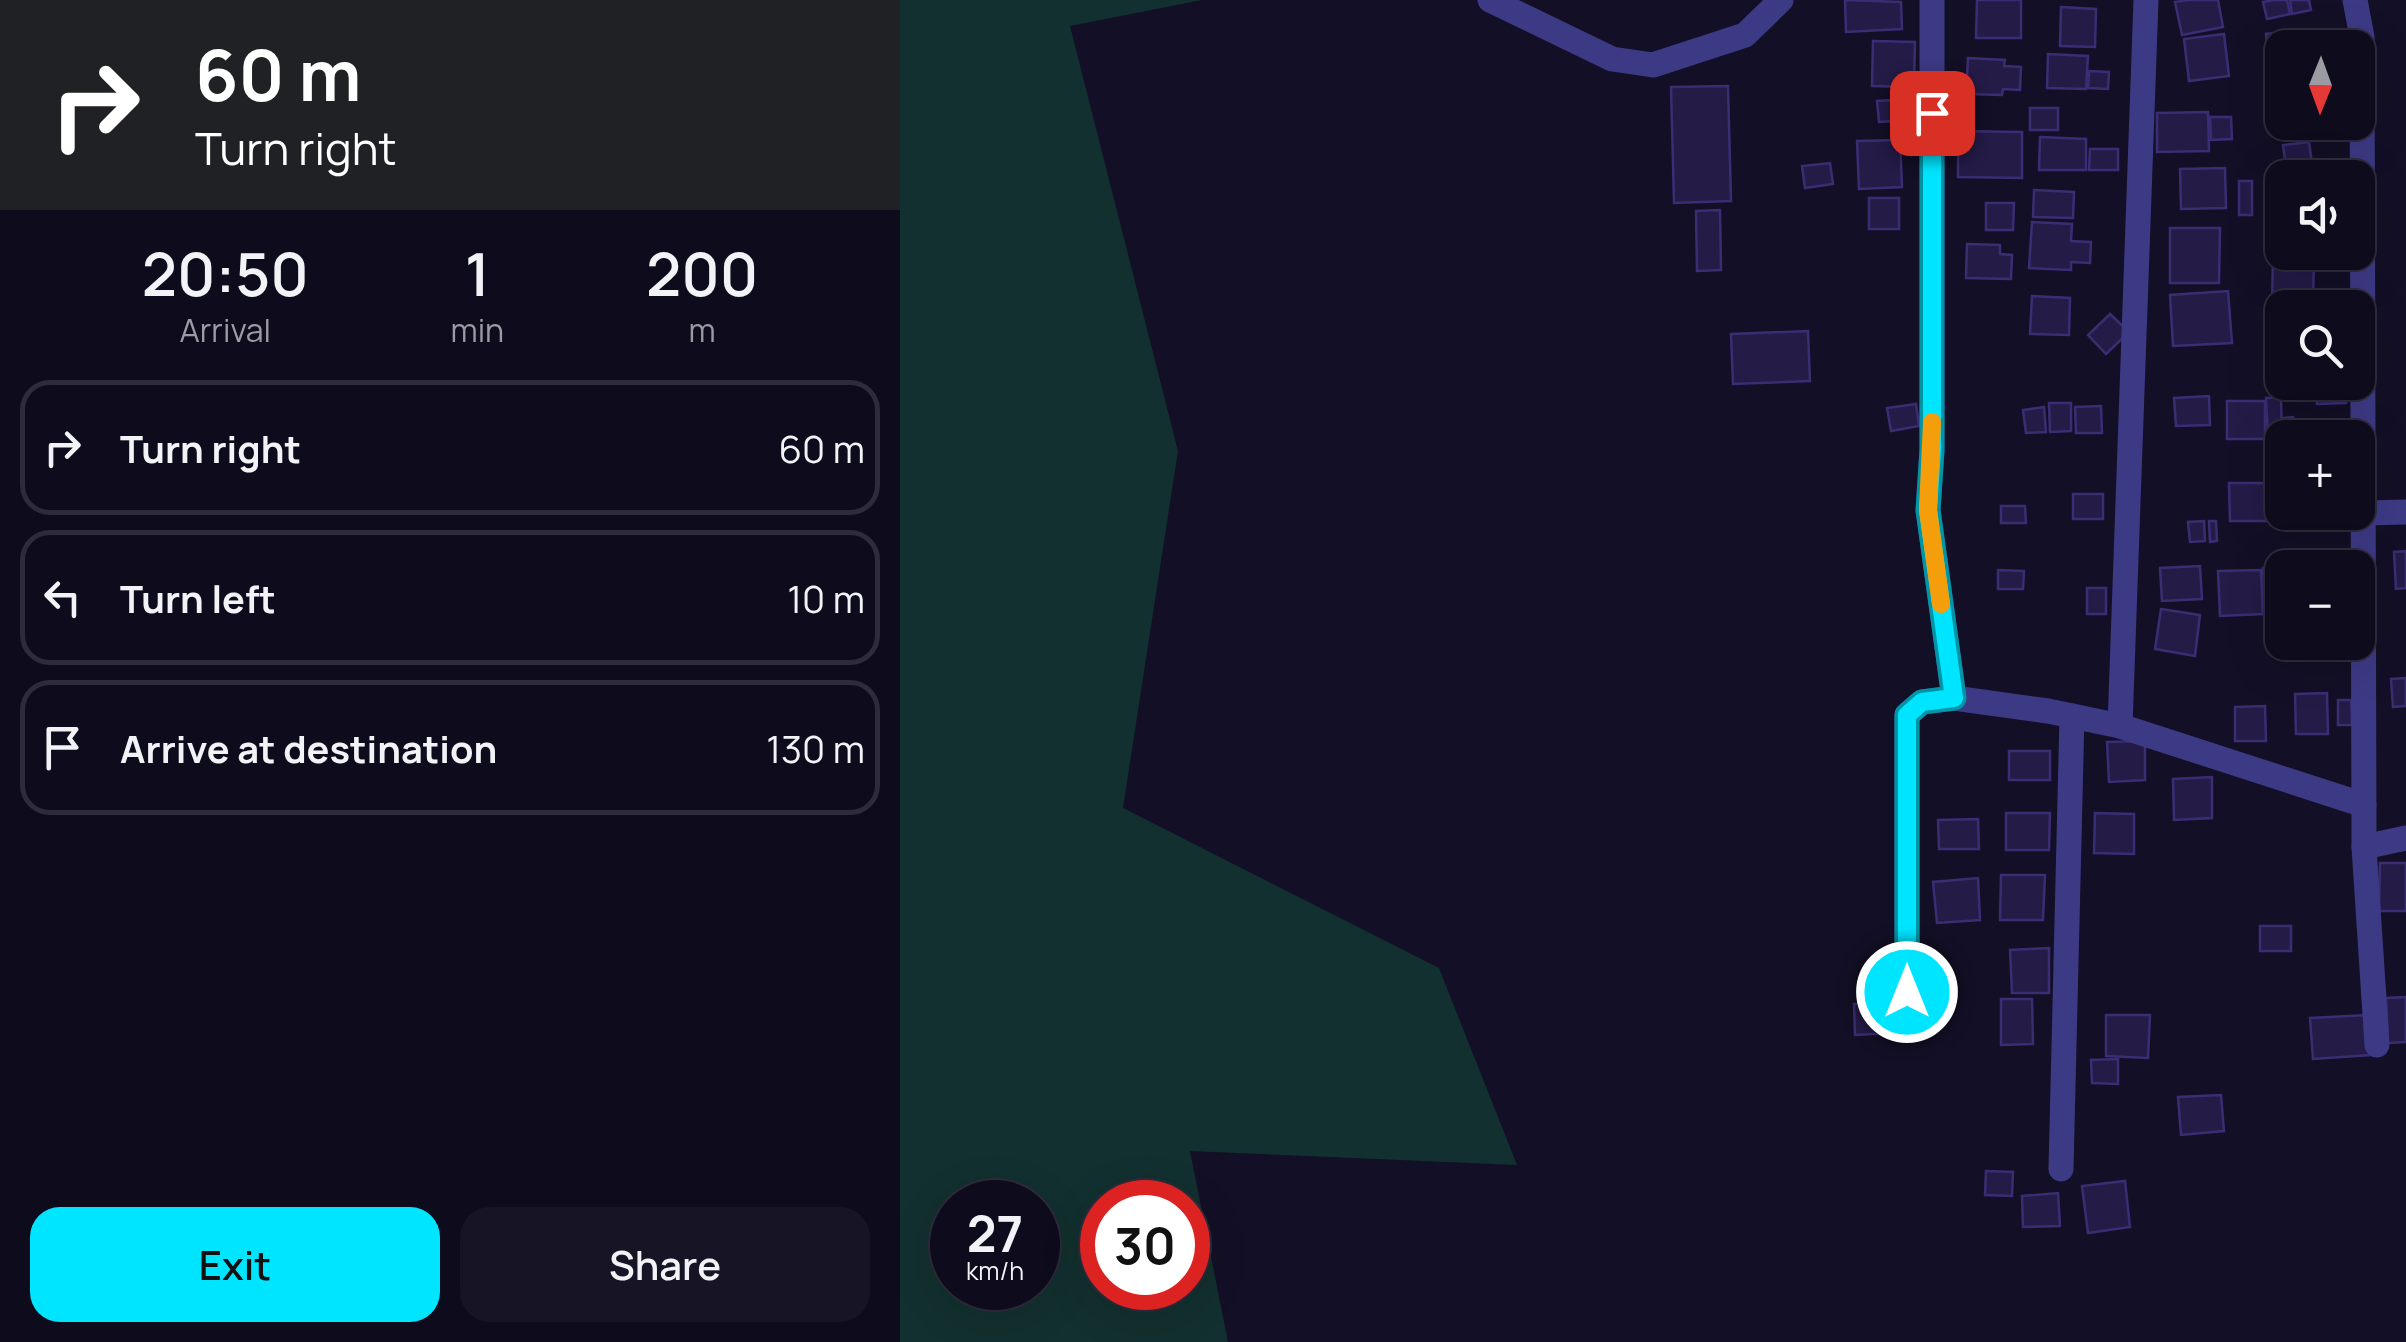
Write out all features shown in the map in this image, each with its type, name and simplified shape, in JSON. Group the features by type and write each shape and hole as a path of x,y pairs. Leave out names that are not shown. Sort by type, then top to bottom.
{"street":[{"path":"1490,0 1612,59 1653,65 1745,35 1781,0"},
{"path":"1932,0 1932,450 1928,510 1954,698"},
{"path":"2120,726 2146,0"},
{"path":"2355,0 2362,37 2364,420"},
{"path":"2375,513 2406,512"},
{"path":"2364,530 2364,847 2376,1045"},
{"path":"1907,992 1907,715 1922,702 1954,698 2120,726 2364,805"},
{"path":"2061,1169 2072,716"},
{"path":"2364,847 2406,838"}],"green space":[{"path":"900,0 1202,0 1070,26 1178,451 1123,808 1439,968 1517,1165 1190,1151 1196,1180 1080,1180 1080,1310 1210,1310 1210,1252 1228,1342 900,1342"}],"building":[{"path":"1845,0 1901,2 1902,29 1846,32"},
{"path":"1977,0 2021,0 2021,38 1976,38"},
{"path":"2218,0 2223,27 2182,35 2175,2"},
{"path":"2287,0 2290,14 2267,19 2263,2"},
{"path":"2290,0 2309,0 2311,10 2292,14"},
{"path":"2061,7 2096,9 2095,47 2060,46"},
{"path":"2224,34 2229,76 2189,81 2184,39"},
{"path":"1873,41 1915,42 1914,87 1872,86"},
{"path":"2048,54 2088,56 2086,89 2047,88"},
{"path":"1968,58 2005,60 2004,66 2021,67 2020,90 2003,89 2002,95 1966,94"},
{"path":"2089,71 2109,72 2108,89 2088,88"},
{"path":"1728,86 1731,201 1674,203 1671,87"},
{"path":"1923,96 1925,122 1896,124 1894,98"},
{"path":"1892,100 1894,121 1879,122 1877,101"},
{"path":"2030,108 2058,108 2058,130 2030,130"},
{"path":"2208,112 2209,151 2157,152 2157,113"},
{"path":"2210,117 2231,117 2232,139 2211,140"},
{"path":"1958,131 2022,132 2022,178 1958,177"},
{"path":"2040,137 2086,139 2086,170 2039,170"},
{"path":"1900,140 1902,187 1859,189 1857,141"},
{"path":"2309,142 2311,160 2285,160 2283,145"},
{"path":"2090,149 2118,149 2118,170 2089,170"},
{"path":"1830,163 1833,184 1805,188 1802,166"},
{"path":"2225,168 2226,208 2181,209 2180,169"},
{"path":"2239,181 2252,181 2252,215 2239,215"},
{"path":"2034,190 2074,192 2073,218 2033,217"},
{"path":"1869,198 1899,198 1899,229 1869,229"},
{"path":"1986,203 2014,203 2013,230 1986,230"},
{"path":"1720,210 1721,270 1697,271 1696,211"},
{"path":"2032,222 2072,224 2071,241 2091,242 2090,263 2071,262 2071,270 2029,268"},
{"path":"2170,228 2220,228 2219,283 2170,283"},
{"path":"1967,244 2000,245 2000,254 2012,255 2011,279 1966,278"},
{"path":"2273,270 2314,270 2313,290 2272,290"},
{"path":"2228,291 2232,343 2173,346 2170,295"},
{"path":"2032,296 2070,298 2069,335 2030,334"},
{"path":"2110,314 2129,332 2106,354 2088,335"},
{"path":"1808,331 1810,381 1733,384 1731,334"},
{"path":"2209,396 2210,425 2176,426 2174,398"},
{"path":"2266,400 2281,400 2282,420 2267,420"},
{"path":"2317,400 2346,400 2346,403 2317,404"},
{"path":"2227,401 2265,401 2265,439 2227,439"},
{"path":"2049,403 2071,403 2071,431 2050,432"},
{"path":"1916,404 1919,426 1891,431 1887,408"},
{"path":"2101,406 2102,433 2076,433 2075,407"},
{"path":"2044,407 2046,432 2026,433 2023,410"},
{"path":"2229,483 2265,483 2265,521 2230,521"},
{"path":"2073,494 2103,494 2103,519 2073,519"},
{"path":"2001,506 2025,506 2026,523 2001,523"},
{"path":"2204,521 2205,541 2190,542 2188,522"},
{"path":"2209,521 2216,521 2217,541 2210,542"},
{"path":"2406,551 2406,588 2396,589 2394,552"},
{"path":"2200,566 2202,599 2162,601 2160,568"},
{"path":"1998,570 2024,571 2023,589 1998,589"},
{"path":"2261,570 2263,614 2220,616 2218,571"},
{"path":"2087,588 2106,588 2106,614 2087,614"},
{"path":"2161,609 2200,615 2195,656 2155,649"},
{"path":"2406,678 2406,706 2393,707 2391,679"},
{"path":"2327,693 2328,734 2296,734 2295,694"},
{"path":"2338,700 2351,700 2352,725 2338,725"},
{"path":"2265,706 2266,741 2235,741 2235,707"},
{"path":"2145,741 2145,780 2109,782 2107,742"},
{"path":"2009,751 2050,751 2050,780 2009,780"},
{"path":"2212,777 2212,818 2174,820 2173,779"},
{"path":"2006,813 2050,813 2049,850 2006,850"},
{"path":"2095,813 2134,814 2134,854 2094,853"},
{"path":"1978,819 1979,849 1939,849 1938,820"},
{"path":"2380,863 2406,863 2406,911 2379,911"},
{"path":"2001,875 2045,875 2043,920 2000,920"},
{"path":"1978,878 1980,920 1937,923 1933,882"},
{"path":"2260,926 2291,926 2291,951 2260,951"},
{"path":"2049,948 2049,993 2012,993 2010,950"},
{"path":"2406,997 2406,1042 2388,1043 2386,998"},
{"path":"2001,999 2032,999 2033,1044 2001,1045"},
{"path":"1895,1002 1896,1033 1855,1035 1854,1004"},
{"path":"2106,1015 2150,1015 2148,1058 2106,1056"},
{"path":"2368,1015 2371,1055 2313,1059 2310,1018"},
{"path":"2118,1059 2118,1084 2092,1083 2091,1060"},
{"path":"2221,1095 2224,1131 2181,1135 2178,1097"},
{"path":"1986,1171 2013,1172 2012,1196 1985,1195"},
{"path":"2125,1181 2130,1227 2088,1233 2082,1186"},
{"path":"2058,1193 2060,1226 2023,1227 2022,1196"}],"slow traffic":[{"path":"1932,422 1928,510 1941,604"}],"route":[{"path":"1907,992 1907,715 1922,702 1954,698 1928,510 1932,450 1932,113"}]}
